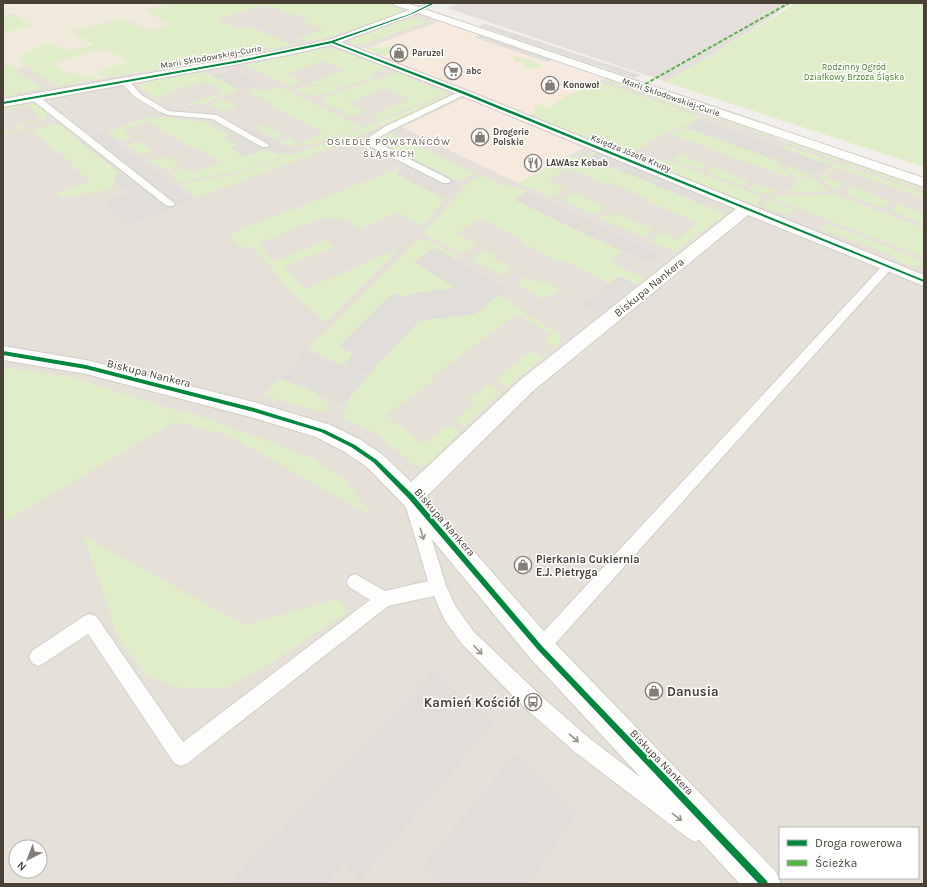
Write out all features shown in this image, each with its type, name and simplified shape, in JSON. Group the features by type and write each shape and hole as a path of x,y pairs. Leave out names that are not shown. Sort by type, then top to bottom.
{"street":[{"name":"Marii Skłodowskiej-Curie","path":"397,3 924,183"},
{"name":"Marii Skłodowskiej-Curie","path":"3,103 240,61 332,42 418,10"},
{"name":"Księdza Józefa Krupy","path":"332,42 464,93 924,281"},
{"name":"Biskupa Nankera","path":"411,497 526,386 747,208"},
{"name":"Biskupa Nankera","path":"3,353 86,367 254,410 323,432 353,446 375,461 411,497 540,648 761,882"}],"lane":[{"path":"418,10 434,3"},
{"path":"125,81 128,88 134,93 168,113 214,117 265,145"},
{"path":"446,181 373,144 370,139 389,128 464,93"},
{"path":"34,97 170,204"},
{"path":"540,648 888,266"},
{"path":"411,497 438,587 450,613 468,638 533,702 582,745 761,882"},
{"path":"355,582 384,599"},
{"path":"38,657 90,622 181,756 384,599 438,587"}],"shaded area":[{"path":"3,3 386,3 439,22 364,49 477,93 402,127 535,116 603,79 924,189 924,884 3,884"},
{"path":"3,3 172,3 205,18 234,48 234,57 57,86 27,66 3,72"},
{"path":"460,3 791,3 766,21 666,82 447,8"},
{"path":"439,22 603,79 536,116 597,140 520,184 402,127 476,93 363,49"},
{"path":"486,24 641,75 634,78 479,26"},
{"path":"481,34 553,59 547,62 474,37"},
{"path":"233,69 262,83 240,90 212,76"},
{"path":"700,120 827,164 815,174 687,128"},
{"path":"247,128 291,151 280,155 266,148 245,157 230,148 238,145 224,137"},
{"path":"101,133 193,199 129,226 102,203 129,192 113,180 119,172 79,141"},
{"path":"597,153 715,200 707,206 589,158"},
{"path":"413,159 460,182 445,199 396,174"},
{"path":"527,192 659,254 647,263 514,200"},
{"path":"435,248 507,289 475,314 419,321 368,375 343,365 354,354 338,347 393,293 404,297 415,293 456,288 413,262"},
{"path":"619,276 637,285 600,315 582,306"},
{"path":"305,351 367,377 344,404 280,378"},
{"path":"435,669 493,725 360,881 343,862 328,884 228,884"},
{"path":"516,752 549,787 578,812 530,884 438,884 422,865"}],"green space":[{"path":"172,3 386,3 400,8 401,11 384,19 355,29 313,41 306,41 298,38 324,29 304,22 308,20 265,5 216,19 237,28 252,27 293,45 272,49 266,47 240,53 235,56 109,77 101,76 98,73 103,69 130,62 105,48 53,63 67,73 101,78 57,86 18,60 22,55 49,42 68,51 93,45 72,31 124,19 148,31 171,25 145,10"},
{"name":"Rodzinny Ogród Działkowy Brzoza Śląska","path":"797,3 924,3 924,167 666,82"},
{"path":"14,14 32,26 3,33 3,16"},
{"path":"417,19 427,22 364,44 354,44 349,41 407,20"},
{"path":"410,46 382,56 367,49 367,48"},
{"path":"327,48 358,56 376,63 386,69 384,71 380,70 370,74 374,76 350,85 308,84 345,70 323,61 286,74 302,82 290,86 244,65"},
{"path":"517,56 543,65 537,68 522,68 525,64 515,61 514,57"},
{"path":"3,61 42,88 3,97"},
{"path":"203,72 240,90 199,105 184,106 224,92 204,81 154,98 139,87 147,81"},
{"path":"389,73 398,73 447,93 378,120 375,119 373,115 411,99 385,88 347,103 365,112 351,116 324,102 324,98 378,78 382,79 392,75"},
{"path":"610,78 656,94 652,96 602,79"},
{"path":"597,81 699,116 691,123 656,138 639,149 642,150 615,149 529,115 534,113 534,107 540,104 550,108 556,104 554,103"},
{"path":"278,86 361,127 320,142 289,145 280,142 289,138 299,144 324,133 272,106 275,105 248,91 254,88 262,92"},
{"path":"305,86 346,86 321,95 310,95 296,90"},
{"path":"658,95 702,111 700,113 654,97"},
{"path":"442,97 449,98 383,126 376,123"},
{"path":"224,99 237,107 223,112 210,105"},
{"path":"32,102 48,112 47,116 22,126 25,128 3,136 3,133 19,128 17,125 41,118 27,104 3,111 3,108"},
{"path":"718,115 773,136 772,137 712,117"},
{"path":"160,117 205,122 229,135 225,137 239,145 230,149 266,148 280,155 285,153 288,155 240,171 177,182 171,172 184,168 193,174 221,162 196,147 191,148 148,121 122,130 132,137 120,141 108,133 143,119"},
{"path":"54,124 60,125 119,172 113,180 117,183 109,190 62,197 57,193 90,180 70,165 73,164 32,131"},
{"path":"372,124 379,127 358,137 331,141"},
{"path":"264,125 284,136 275,139 255,128"},
{"path":"687,128 774,159 790,178 670,134"},
{"path":"388,133 392,133 474,173 460,182 380,143 383,137"},
{"path":"354,139 198,197 180,184 240,173 325,143"},
{"path":"138,141 152,151 141,155 126,145"},
{"path":"791,142 924,186 924,190 788,143"},
{"path":"784,145 831,161 827,164 783,149"},
{"path":"593,152 597,153 590,158 726,214 675,252 650,241 661,232 677,240 698,223 649,202 650,200 609,182 605,184 568,168 547,180 564,189 552,197 518,184 567,156 581,158"},
{"path":"631,153 670,161 764,198 754,206 626,155"},
{"path":"679,154 707,165 701,169 698,169 674,160"},
{"path":"161,157 164,159 169,158 180,165 168,170 149,161"},
{"path":"837,163 924,193 924,198 836,167 824,177 844,184 836,190 819,178"},
{"path":"783,165 808,174 811,177 795,179"},
{"path":"404,167 396,174 445,199 421,227 399,212 360,229 347,219 323,218 258,243 274,262 327,240 334,247 283,267 305,289 400,248 325,322 294,294 253,248 239,246 228,234"},
{"path":"713,167 749,181 744,185 739,185 708,173 708,171"},
{"path":"480,175 504,186 511,185 527,192 515,200 623,251 609,261 645,279 637,285 619,276 610,284 562,260 559,262 521,242 524,240 481,218 456,233 477,245 463,254 426,235 425,231 469,182"},
{"path":"814,179 829,191 785,193 797,183 796,181"},
{"path":"755,183 778,192 761,194 748,189"},
{"path":"853,187 890,201 883,208 846,194"},
{"path":"574,193 605,207 594,215 562,200"},
{"path":"833,194 924,228 924,257 769,197"},
{"path":"769,200 797,211 783,214 763,206"},
{"path":"898,204 924,213 924,224 891,211"},
{"path":"616,213 654,229 643,237 600,218 607,214 612,216"},
{"path":"826,223 924,261 924,266 911,266 899,262 893,256 821,228"},
{"path":"418,240 427,240 458,257 455,259 435,248 414,262 456,288 415,293 404,297 339,347 354,353 343,365 308,349"},
{"path":"485,250 495,255 492,258 512,268 501,275 471,259"},
{"path":"526,276 537,283 542,280 559,289 544,300 516,284"},
{"path":"498,295 558,333 560,336 560,343 555,348 544,341 552,334 517,314 432,377 435,380 386,415 423,444 449,425 460,432 430,464 422,467 414,465 376,433 345,420 344,413 350,397 368,375 419,321 475,314"},
{"path":"532,351 543,358 507,387 495,379"},
{"path":"3,367 72,377 184,413 189,412 313,458 345,480 373,517 226,434 174,422 3,523"},
{"path":"280,378 315,392 329,406 328,409 322,412 264,396"},
{"path":"489,384 501,392 465,427 455,420 475,404 469,399"},
{"path":"83,536 245,625 337,599 349,611 265,667 224,689 174,687 146,675 116,634 104,594"}],"marked path":[{"path":"640,87 789,3"}],"cycle path":[{"path":"3,103 240,61 332,42 411,14 434,3"},
{"path":"332,42 464,93 924,281"},
{"path":"3,353 86,367 254,410 323,431 353,446 375,461 411,497 540,648 764,884"}],"place":[{"name":"Paruzel","path":"399,53"},
{"name":"abc","path":"453,71"},
{"name":"Konowoł","path":"550,85"},
{"name":"Drogerie Polskie","path":"480,137"},
{"name":"LAWAsz Kebab","path":"533,163"},
{"name":"Pierkania Cukiernia E.J. Pietryga","path":"523,565"},
{"name":"Danusia","path":"654,691"},
{"name":"Kamień Kościół","path":"533,702"}],"district":[{"name":"OSIEDLE POWSTAŃCÓW ŚLĄSKICH","path":"389,146"}]}
